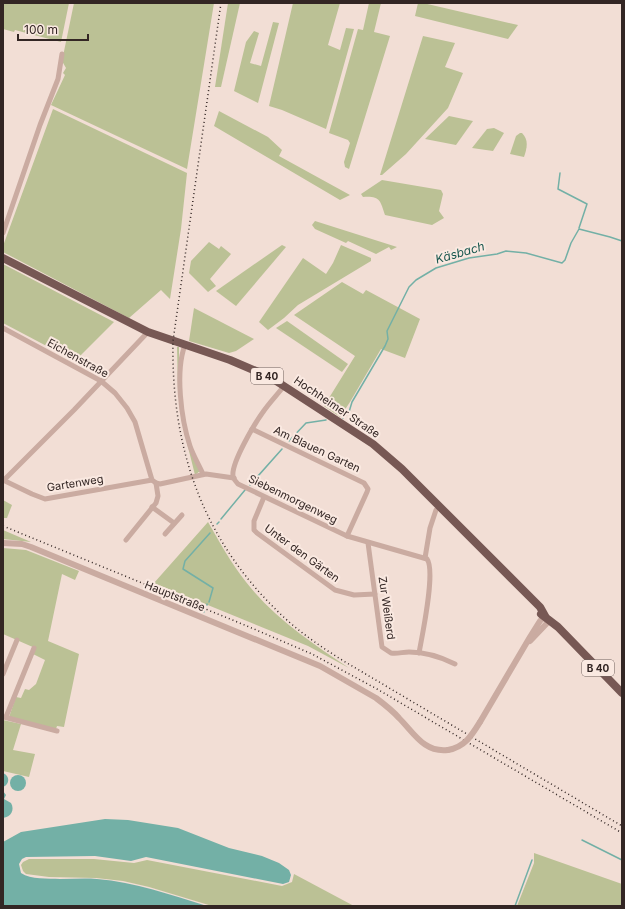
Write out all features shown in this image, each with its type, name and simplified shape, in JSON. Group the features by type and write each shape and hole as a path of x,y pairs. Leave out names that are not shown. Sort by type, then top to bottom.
{"main road":[{"name":"Hochheimer Straße","path":"3,258 148,332 242,364 263,374 361,436 402,469 540,607 548,618 622,693"}],"street":[{"path":"3,233 40,125 58,79 62,54"},
{"name":"Eichenstraße","path":"3,328 101,381 118,397 132,416 158,496 152,507 126,540"},
{"path":"3,480 148,332"},
{"path":"185,344 181,356 180,373 185,424 190,446 203,474"},
{"name":"Siebenmorgenweg","path":"284,386 262,412 238,457 233,472 234,478 238,484 347,536 425,558"},
{"name":"Am Blauen Garten","path":"252,429 364,483 367,486 367,492 347,536"},
{"name":"Gartenweg","path":"3,480 32,494 45,498 154,482 160,484 203,474 234,478"},
{"name":"Unter den Gärten","path":"264,497 254,521 254,530 257,533 335,590 354,595 374,594"},
{"path":"152,507 174,523"},
{"path":"419,653 430,574 430,564 425,558 430,528 436,510"},
{"path":"165,534 182,515"},
{"name":"Zur Weißerd","path":"368,542 382,647 387,652 394,654 401,652 419,653 454,664"},
{"name":"Hauptstraße","path":"3,543 22,544 31,547 314,663 337,675 384,704 424,744 434,749 448,750 457,748 466,741 480,722 524,646 548,618"},
{"path":"3,674 17,640"},
{"path":"34,648 4,717 57,731"}],"green space":[{"path":"3,3 69,3 61,42 15,30 14,32 3,29"},
{"path":"74,3 214,3 187,169 51,105 65,75 63,73 66,68 62,61"},
{"path":"228,3 240,3 221,87 215,87"},
{"path":"293,3 340,3 328,45 340,50 346,28 354,29 326,129 269,106"},
{"path":"369,3 381,3 374,32 390,36 349,169 345,167 344,162 350,143 348,140 329,133 358,29 363,30"},
{"path":"418,3 518,25 508,39 415,16"},
{"path":"273,22 279,23 258,103 234,91 246,42 254,31 259,33 250,63 261,66"},
{"path":"423,36 455,43 445,67 463,73 448,108 406,154 382,175 380,175"},
{"path":"53,109 187,173 181,229 170,299 161,290 129,318 3,252 3,246"},
{"path":"219,111 268,137 282,150 279,156 350,195 340,200 214,126"},
{"path":"449,116 473,121 456,145 425,139"},
{"path":"494,128 504,133 493,151 472,148 487,129"},
{"path":"522,133 526,138 527,147 524,157 510,154 516,136"},
{"path":"382,180 441,190 443,194 439,211 444,218 432,225 385,215 380,202 376,198 363,197 361,194"},
{"path":"315,221 397,247 391,250 389,247 376,254 348,241 346,243 315,229 312,225"},
{"path":"209,242 219,249 221,246 231,254 210,279 216,286 208,292 189,273 191,261"},
{"path":"282,245 286,247 236,306 216,291"},
{"path":"341,245 371,258 371,261 298,305 268,330 259,322 303,258 326,274"},
{"path":"3,264 114,322 75,361 3,323"},
{"path":"342,282 363,294 366,290 420,319 405,358 381,349 340,417 324,406 355,356 294,315"},
{"path":"194,308 254,339 236,351 229,353 189,341"},
{"path":"287,321 348,364 342,372 276,328"},
{"path":"177,347 179,347 179,388 183,419 200,471 195,475 185,435 178,389"},
{"path":"3,500 12,505 7,518 3,518"},
{"path":"208,522 235,568 257,595 294,629 349,668 308,646 154,583"},
{"path":"3,530 31,542 3,539"},
{"path":"3,548 26,550 79,571 75,580 62,574 48,641 79,654 64,727 57,726 56,729 9,717 16,697 21,698 25,689 29,690 36,684 45,660 33,654 35,648 3,634"},
{"path":"3,720 21,724 13,750 35,754 29,777 3,771"},
{"path":"534,853 622,884 622,906 517,906 534,863"},
{"path":"29,859 94,859 134,863 147,860 282,886 292,882 294,874 354,906 212,906 149,887 123,881 96,878 49,877 26,874 21,865"}],"water":[{"path":"3,773 7,776 8,782 3,787"},
{"path":"18,775 25,780 26,783 21,790 18,791 11,786 10,783 15,776"},
{"path":"3,791 6,795 4,799 11,803 13,808 10,815 3,818"},
{"path":"105,819 128,820 178,828 229,848 262,856 279,863 289,870 291,875 289,882 283,884 146,857 131,861 95,856 26,857 22,859 19,864 21,873 30,877 45,879 92,879 125,883 207,906 3,906 3,842 21,832"}],"waterway":[{"path":"560,173 558,189 587,204 579,228"},
{"name":"Käsbach","path":"343,418 349,412 352,402 385,346 388,339 387,331 409,287 416,280 436,268 469,258 497,254 506,251 526,253 562,263 565,260 571,243 579,229 622,241"},
{"name":"Käsbach","path":"289,441 306,423 326,420"},
{"name":"Käsbach","path":"250,485 282,449"},
{"name":"Käsbach","path":"221,519 245,490"},
{"name":"Käsbach","path":"209,602 213,588 183,569 185,561 210,533"},
{"path":"582,840 622,860"},
{"name":"Käsbach","path":"515,906 532,860"}],"railway":[{"path":"221,3 173,341 174,381 178,420 186,458 198,494 214,528 234,561 259,592 288,621 308,637 342,660 622,826"},
{"path":"3,526 312,654 377,689 622,833"}]}
